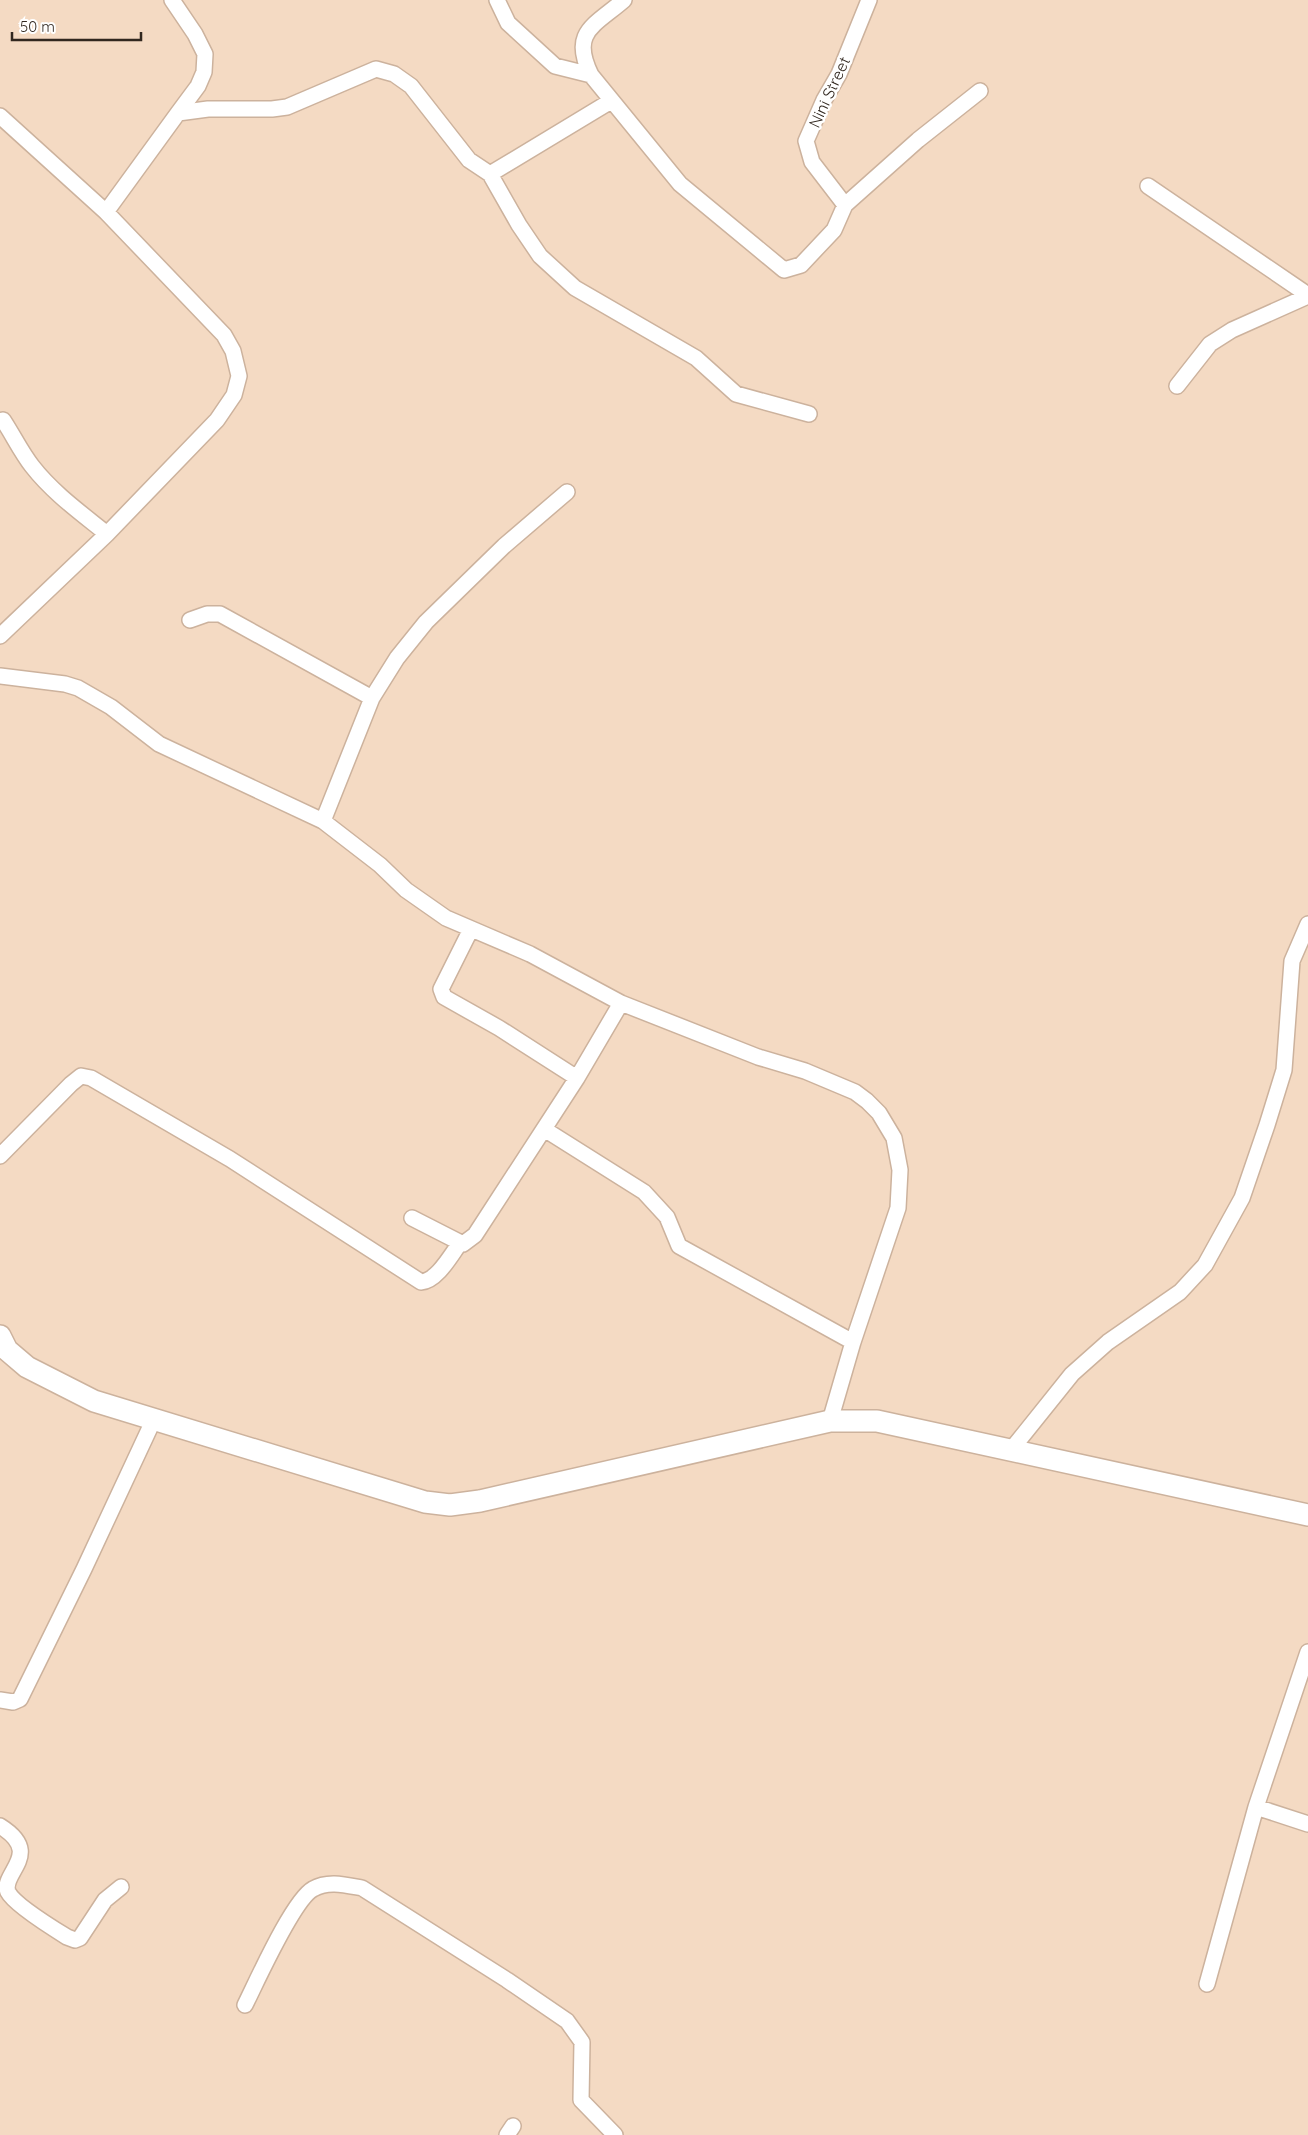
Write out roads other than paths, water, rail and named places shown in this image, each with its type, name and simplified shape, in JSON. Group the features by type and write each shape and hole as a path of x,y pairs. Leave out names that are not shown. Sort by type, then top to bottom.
{"street":[{"path":"106,212 178,114 204,72 205,54 196,34 172,0"},
{"path":"497,0 508,23 555,66 591,74"},
{"path":"624,0 586,33 582,45 583,57 591,74 680,184 784,270 801,266 834,230 845,205 918,140 980,92"},
{"name":"Nini Street","path":"845,205 812,162 806,141 824,100 839,74 870,0"},
{"path":"178,114 208,109 272,109 287,107 376,69 394,74 411,86 469,160 490,174 519,225 540,256 575,288 696,358 736,394 809,414"},
{"path":"490,174 611,101"},
{"path":"0,116 106,212 224,335 233,351 239,376 234,396 217,420 107,534 0,636"},
{"path":"1148,186 1308,295"},
{"path":"1177,386 1210,344 1232,330 1308,295"},
{"path":"3,420 31,465 45,482 107,534"},
{"path":"323,821 372,698 397,658 426,622 532,520 567,492"},
{"path":"190,620 208,614 220,614 372,698"},
{"path":"0,676 65,684 78,688 111,707 159,744 323,821 380,865 406,890 446,918 530,954 621,1003 855,1092 874,1107 888,1125 898,1153 900,1189 898,1208 853,1342 830,1421"},
{"path":"1010,1450 1072,1374 1108,1342 1180,1292 1205,1265 1242,1198 1273,1107 1284,1070 1292,961 1308,924"},
{"path":"471,929 440,989 444,997 448,1002 499,1028 576,1078"},
{"path":"412,1218 460,1243 467,1243 481,1227 544,1129 621,1003"},
{"path":"0,1156 81,1076 91,1078 238,1164 421,1282 429,1280 436,1273 460,1243"},
{"path":"544,1129 644,1192 667,1218 679,1246 853,1342"},
{"path":"2,1349 27,1367 94,1401 425,1502 450,1504 527,1490 830,1421 878,1421 1308,1515"},
{"path":"0,1700 13,1702 20,1699 48,1638 84,1570 154,1419"},
{"path":"1208,1984 1256,1807 1308,1652"},
{"path":"1256,1807 1308,1824"},
{"path":"0,1826 18,1841 19,1858 6,1884 8,1892 21,1905 67,1937 74,1940 80,1938 105,1900 121,1887"},
{"path":"245,2005 302,1898 311,1889 335,1883 362,1888 507,1980 566,2021 582,2042 581,2100 616,2135"}]}
